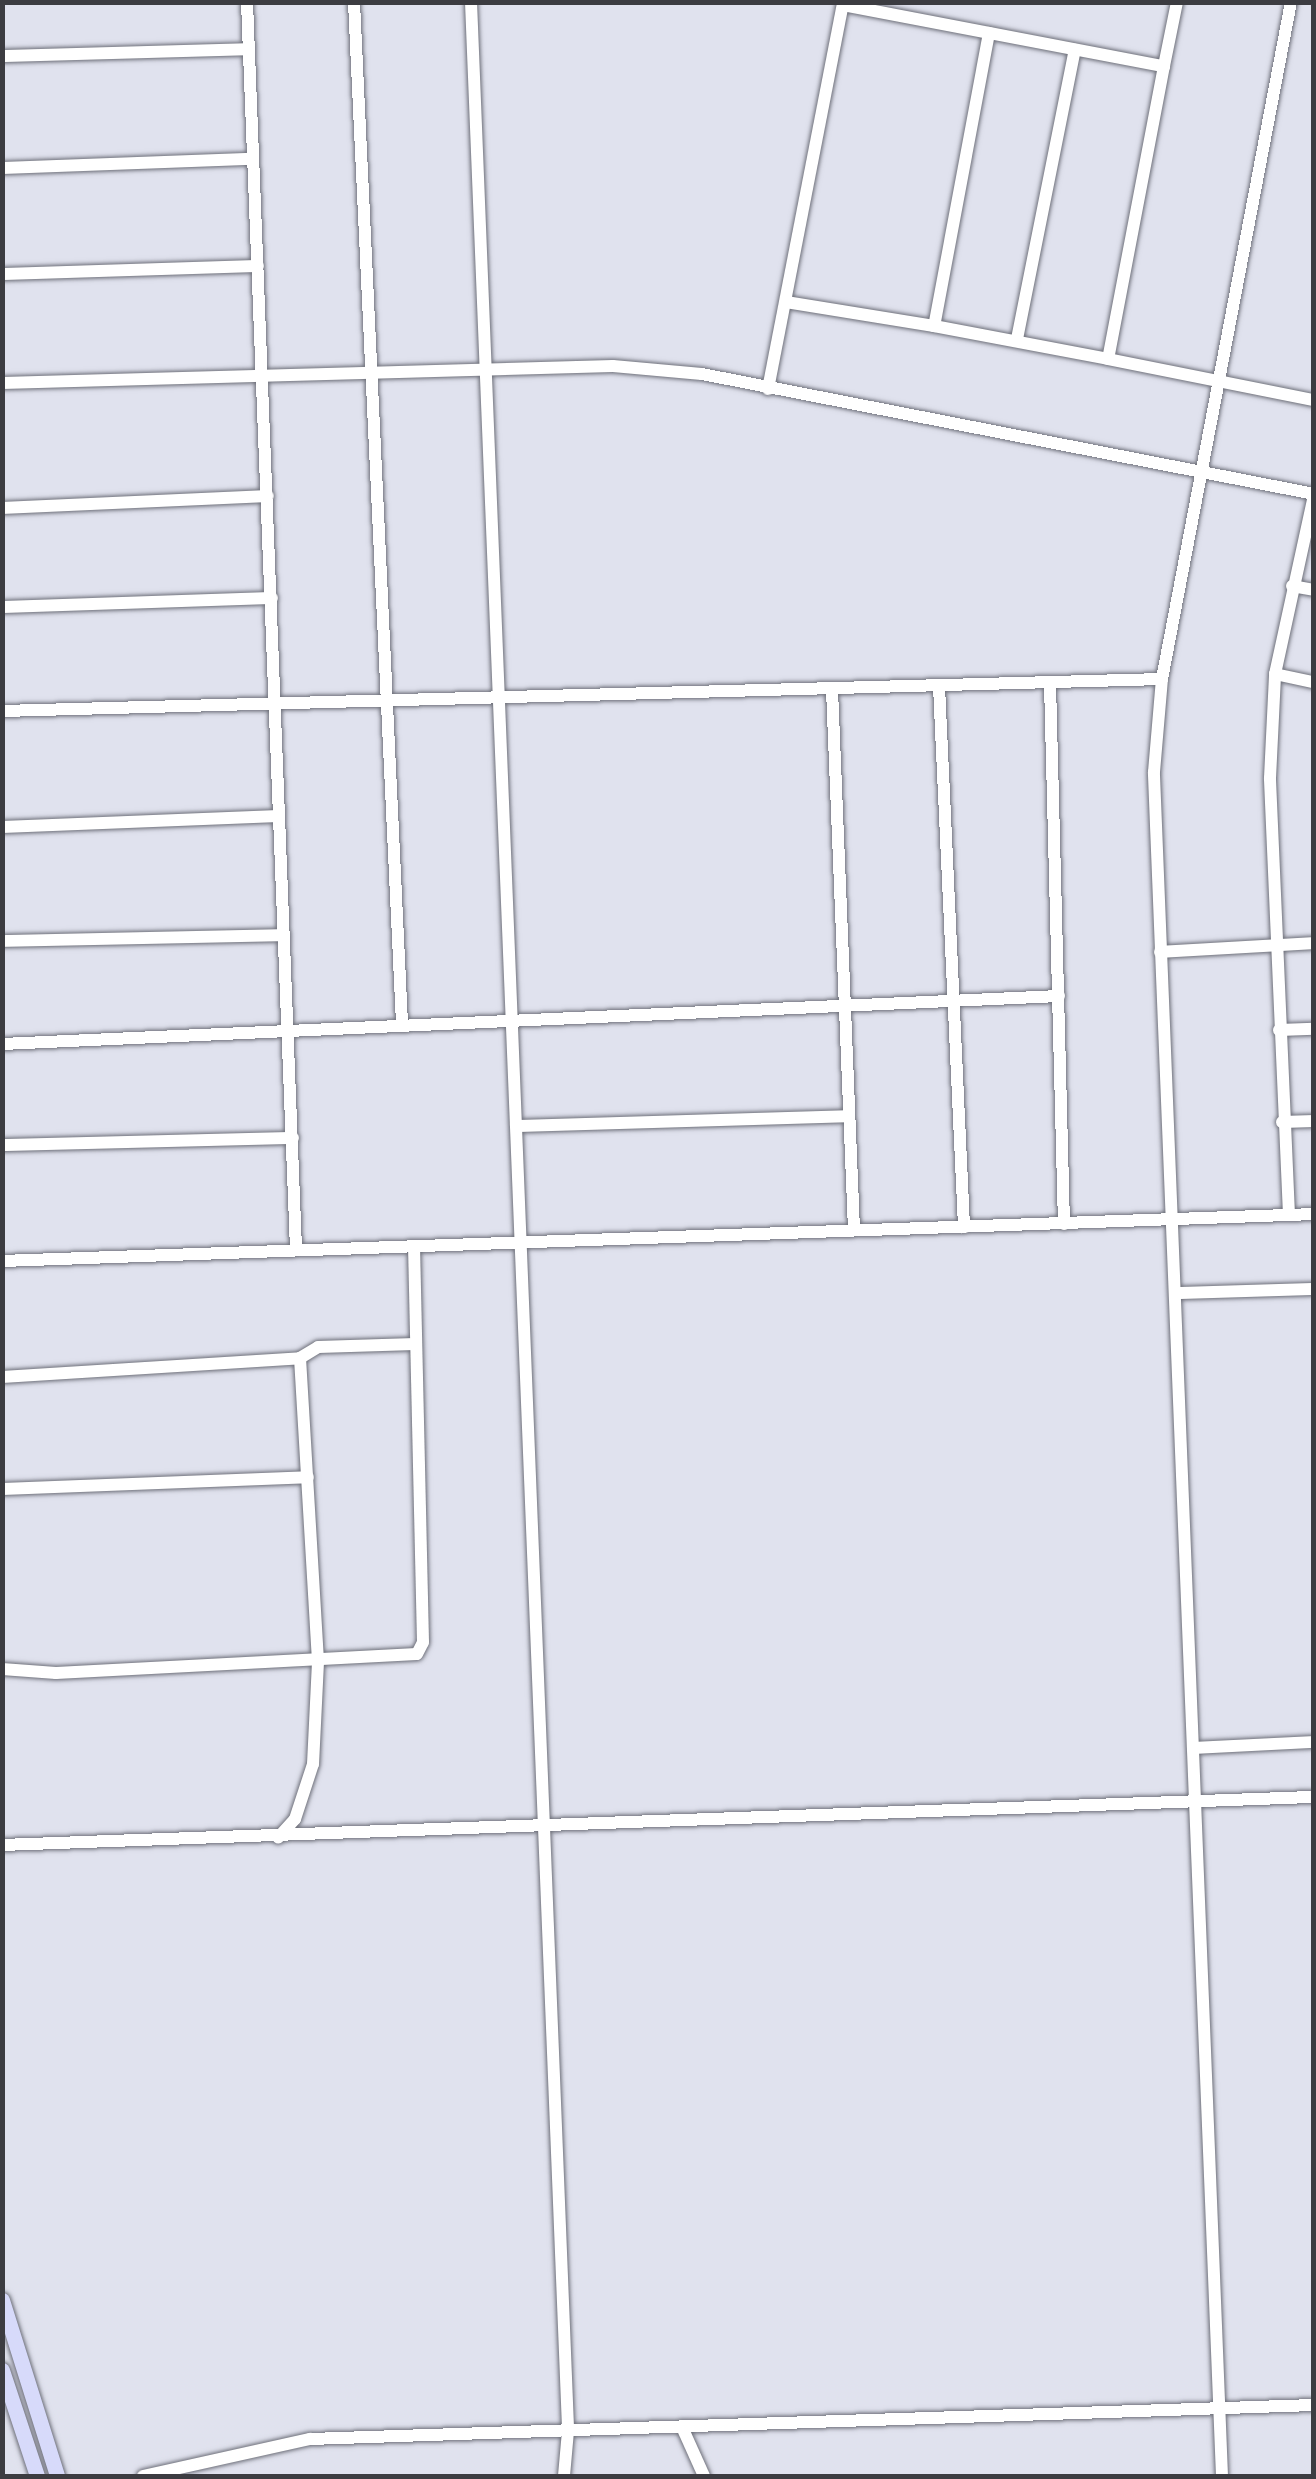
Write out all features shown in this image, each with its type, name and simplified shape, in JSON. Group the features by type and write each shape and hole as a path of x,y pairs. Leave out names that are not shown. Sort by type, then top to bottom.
{"main road":[{"path":"2,2300 57,2476"},
{"path":"2,2370 36,2476"}],"street":[{"path":"246,2 296,1250"},
{"path":"354,2 402,1024"},
{"path":"470,2 568,2431 564,2476"},
{"path":"1108,358 1177,2"},
{"path":"1222,2476 1175,1218 1154,772 1162,679 1291,2"},
{"path":"768,389 843,4 1164,66"},
{"path":"934,326 989,33"},
{"path":"2,56 249,49"},
{"path":"1017,339 1074,50"},
{"path":"2,168 253,160"},
{"path":"2,274 258,266"},
{"path":"786,302 1017,339 1314,400"},
{"path":"2,383 264,378 484,366 613,366 702,374 1314,494 1275,674 1274,944 1289,1215"},
{"path":"2,508 268,496"},
{"path":"1292,586 1314,590"},
{"path":"2,607 272,598"},
{"path":"1275,674 1314,682"},
{"path":"2,711 1162,679"},
{"path":"1050,683 1064,1224"},
{"path":"939,686 964,1226"},
{"path":"832,689 854,1228"},
{"path":"2,827 279,816"},
{"path":"2,942 284,935"},
{"path":"1160,952 1314,942"},
{"path":"2,1044 1058,996"},
{"path":"1279,1030 1314,1029"},
{"path":"516,1126 849,1116"},
{"path":"1282,1122 1314,1121"},
{"path":"2,1145 293,1138"},
{"path":"2,1261 1314,1214"},
{"path":"2,1669 56,1673 410,1656 423,1642 414,1248"},
{"path":"1178,1294 1314,1289"},
{"path":"2,1377 300,1358 318,1347 414,1344"},
{"path":"278,1838 295,1818 313,1764 318,1662 300,1358"},
{"path":"2,1489 308,1478"},
{"path":"1194,1748 1314,1742"},
{"path":"2,1845 278,1838 542,1824 1314,1797"},
{"path":"143,2476 310,2439 1314,2406"},
{"path":"682,2427 704,2476"}]}
